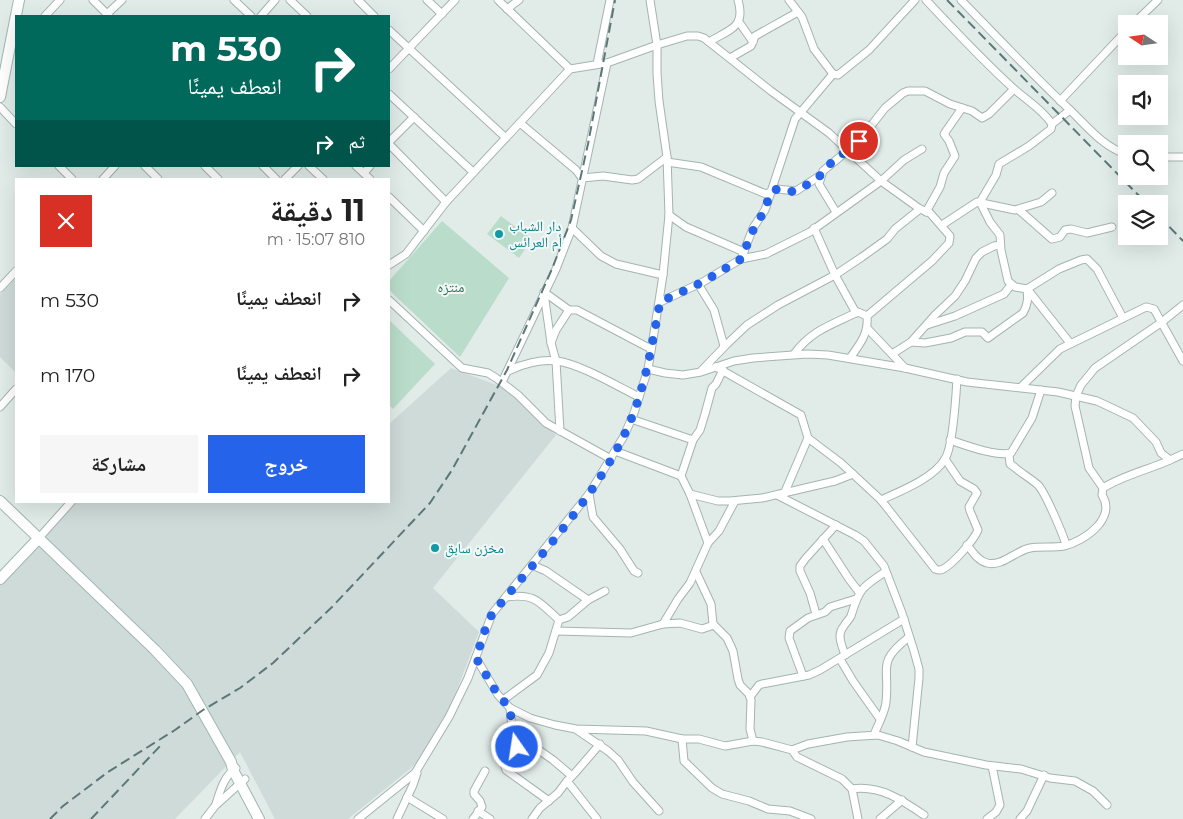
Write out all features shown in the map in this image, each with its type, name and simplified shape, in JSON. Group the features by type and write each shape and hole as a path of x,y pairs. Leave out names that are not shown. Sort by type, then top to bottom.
{"main road":[{"path":"17,15 19,0"},
{"path":"0,97 14,40"},
{"path":"0,502 168,663 187,684 267,819"},
{"path":"0,578 38,539"},
{"path":"243,781 259,819"}],"street":[{"path":"48,15 60,0"},
{"path":"93,0 108,15 122,0"},
{"path":"234,0 250,15"},
{"path":"262,15 275,0"},
{"path":"290,0 306,15"},
{"path":"358,0 373,15"},
{"path":"428,0 442,14"},
{"path":"390,68 455,0"},
{"path":"498,0 570,70"},
{"path":"507,10 519,0"},
{"path":"597,64 610,0"},
{"path":"358,819 410,778 418,768 449,717 468,678 492,614 589,494 615,451 631,419 639,397 648,368 660,302 669,215 667,160 657,73 657,45 650,0"},
{"path":"709,42 736,26 739,22 741,10 738,0"},
{"path":"789,0 807,27 814,49 833,74 838,75 869,50 915,0"},
{"path":"926,0 1014,89 1040,110 1052,124"},
{"path":"961,0 1060,101 1104,142 1118,151"},
{"path":"1142,15 1158,0"},
{"path":"730,58 751,46 754,37 798,12"},
{"path":"739,22 753,42"},
{"path":"390,31 506,138"},
{"path":"390,264 406,254 446,202 570,70 607,63 657,45 693,36 704,38 829,133 881,181 942,225 950,236 948,243 932,261 867,316 867,328 864,338 850,358"},
{"path":"1060,101 1118,39"},
{"path":"502,382 572,228 607,63"},
{"path":"742,256 754,228 765,210 790,132 800,111 833,74"},
{"path":"582,178 595,176 638,179 667,160 701,167 766,194 777,189 796,191 821,175 831,163 859,141 885,108 908,91 925,91 950,104 972,111 980,117 985,117 1014,89"},
{"path":"390,95 473,172"},
{"path":"0,107 15,123"},
{"path":"701,372 724,346 747,325 778,305 835,275 887,239 895,229 923,210 940,187 944,173 955,156 944,134 962,108"},
{"path":"980,202 996,175 999,164 1029,146 1051,129 1052,124 1070,110"},
{"path":"390,143 414,117"},
{"path":"520,123 576,170 582,178"},
{"path":"390,145 446,202"},
{"path":"660,302 698,284 742,256 766,254 814,228 881,181 895,167 922,149"},
{"path":"1168,157 1183,157"},
{"path":"60,167 71,178"},
{"path":"104,178 114,167"},
{"path":"146,167 157,178"},
{"path":"206,167 217,178"},
{"path":"264,167 275,178"},
{"path":"286,178 297,167"},
{"path":"310,167 322,178"},
{"path":"357,167 369,178"},
{"path":"364,173 369,167"},
{"path":"821,175 819,184 836,212"},
{"path":"942,225 972,204 980,202 1003,209 1019,210 1041,202 1052,193"},
{"path":"390,198 424,231"},
{"path":"980,202 990,222 1000,235 1005,272 1011,285"},
{"path":"1019,210 1052,239 1060,237 1065,230 1071,229 1087,232 1112,227"},
{"path":"669,215 686,228 742,256"},
{"path":"572,228 601,256 616,264 663,275"},
{"path":"814,228 835,275 856,313"},
{"path":"892,354 911,342 942,307 956,296 976,258 982,252 1000,245"},
{"path":"1027,289 1059,269 1087,259 1097,270 1123,318"},
{"path":"0,288 15,272"},
{"path":"698,284 714,310 724,346"},
{"path":"1011,285 1027,289 1070,343"},
{"path":"927,325 955,316 1004,294 1011,285"},
{"path":"911,342 925,343 951,338 970,331 982,332 988,338 1023,313 1028,299 1027,289"},
{"path":"544,292 569,310 577,310 651,349"},
{"path":"544,292 551,343 556,361 560,430"},
{"path":"390,301 462,368 488,374 502,382 546,423 611,458"},
{"path":"968,545 979,560 985,563 999,563 1021,551 1031,548 1066,545 1087,534 1102,522 1106,501 1102,495 1103,488 1089,468 1075,406 1076,396 1081,385 1095,368 1162,322 1183,305"},
{"path":"1021,387 1060,348 1146,307 1154,309 1183,361"},
{"path":"551,343 556,330 569,310"},
{"path":"794,354 803,342 818,331 856,313 863,313 867,316"},
{"path":"867,328 905,368"},
{"path":"648,368 665,373 683,375 720,369 734,361 753,358 794,354 828,355 905,368 958,380 1021,387 1076,396 1097,401 1133,418 1156,442 1161,453 1170,460"},
{"path":"508,371 518,365 531,362 556,361 571,364 639,397"},
{"path":"720,369 801,416 808,438 853,474 881,500 935,569 942,570 968,545 978,530 969,507 977,493 955,476 945,459"},
{"path":"708,543 682,476 693,440 700,430 712,388 715,386 720,369"},
{"path":"881,500 934,472 945,459 950,440 958,380"},
{"path":"0,407 15,390"},
{"path":"1041,390 1032,418 1009,454 1010,464 1038,485 1044,493 1063,534 1066,545"},
{"path":"631,419 693,440"},
{"path":"780,494 808,438"},
{"path":"950,440 981,449 1009,454"},
{"path":"615,451 682,476"},
{"path":"1103,488 1183,454"},
{"path":"690,494 718,501 735,501 780,494 835,481 853,474"},
{"path":"589,494 593,518 620,549 634,571 638,573"},
{"path":"780,494 864,541 881,562 904,619 919,669 912,747"},
{"path":"663,624 690,583 708,543 719,531 735,501"},
{"path":"38,539 70,503"},
{"path":"816,614 810,593 800,571 800,566 836,525"},
{"path":"823,538 858,595"},
{"path":"532,565 546,571 588,600"},
{"path":"696,572 711,604 714,625 727,638 733,651 738,680 750,697 750,729 753,742"},
{"path":"880,719 853,682 842,657 840,635 842,628 850,619 858,595 863,588 885,572"},
{"path":"559,620 568,617 588,600 605,592"},
{"path":"803,676 789,634 790,630 816,614 821,614 837,604 858,595"},
{"path":"506,597 526,596 533,598 559,620"},
{"path":"750,697 759,685 803,676 820,670 904,619"},
{"path":"503,700 537,675 549,654 559,620"},
{"path":"556,631 631,633 663,624 680,624 702,629 714,625"},
{"path":"874,735 886,702 886,668 888,659 893,651 910,637"},
{"path":"476,658 498,695 510,708 530,718 576,729 646,731 682,739 699,739 725,746 753,742 792,750 808,744 874,735 888,738 924,752 992,766 1021,769 1075,781 1093,791 1107,805"},
{"path":"510,708 512,728 515,733 517,747 508,760 505,767 506,770 548,801"},
{"path":"576,729 600,744 618,760 633,782 659,811"},
{"path":"515,733 553,760 569,778 597,819"},
{"path":"682,739 684,761 717,791 768,808 790,811 811,819"},
{"path":"532,819 540,808 558,793 600,744"},
{"path":"792,750 797,757 842,779 852,789 858,819"},
{"path":"205,819 214,806 223,783 234,766"},
{"path":"987,819 996,812 1000,805 992,766"},
{"path":"397,819 413,785 418,768"},
{"path":"473,819 482,804 474,794 474,791 485,771"},
{"path":"1020,819 1027,811 1044,775"},
{"path":"214,806 243,781"},
{"path":"852,789 879,790 902,800 924,815"},
{"path":"407,798 443,819"},
{"path":"880,819 902,800"},
{"path":"478,811 490,819"}],"shaded area":[{"path":"15,279 15,372 0,357 0,294"},
{"path":"451,368 510,390 556,435 433,588 479,632 447,716 416,764 348,819 275,819 240,752 175,819 0,819 0,585 76,503 390,503 390,423"}],"green space":[{"path":"501,216 532,239 519,258 487,234"},
{"name":"منتزه","path":"442,221 509,278 460,357 390,291 390,280"},
{"path":"390,321 435,364 393,409 390,406"}],"railway":[{"path":"50,819 63,806 108,772 240,688 273,663 332,607 430,503 452,470 507,370 552,269 571,220 588,144 615,0"},
{"path":"947,0 1138,195"},
{"path":"1168,225 1183,241"},
{"path":"91,819 163,743"}],"place":[{"name":"دار الشباب أم العرائس","path":"499,234"},
{"name":"مخزن سابق","path":"435,548"}],"route":[{"path":"517,747 517,740 512,728 510,708 498,695 476,658 492,614 589,494 624,436 634,414 648,368 660,302 703,282 741,259 747,242 763,215 770,193 777,189 790,192 802,188 821,175 831,163 859,141"}]}
